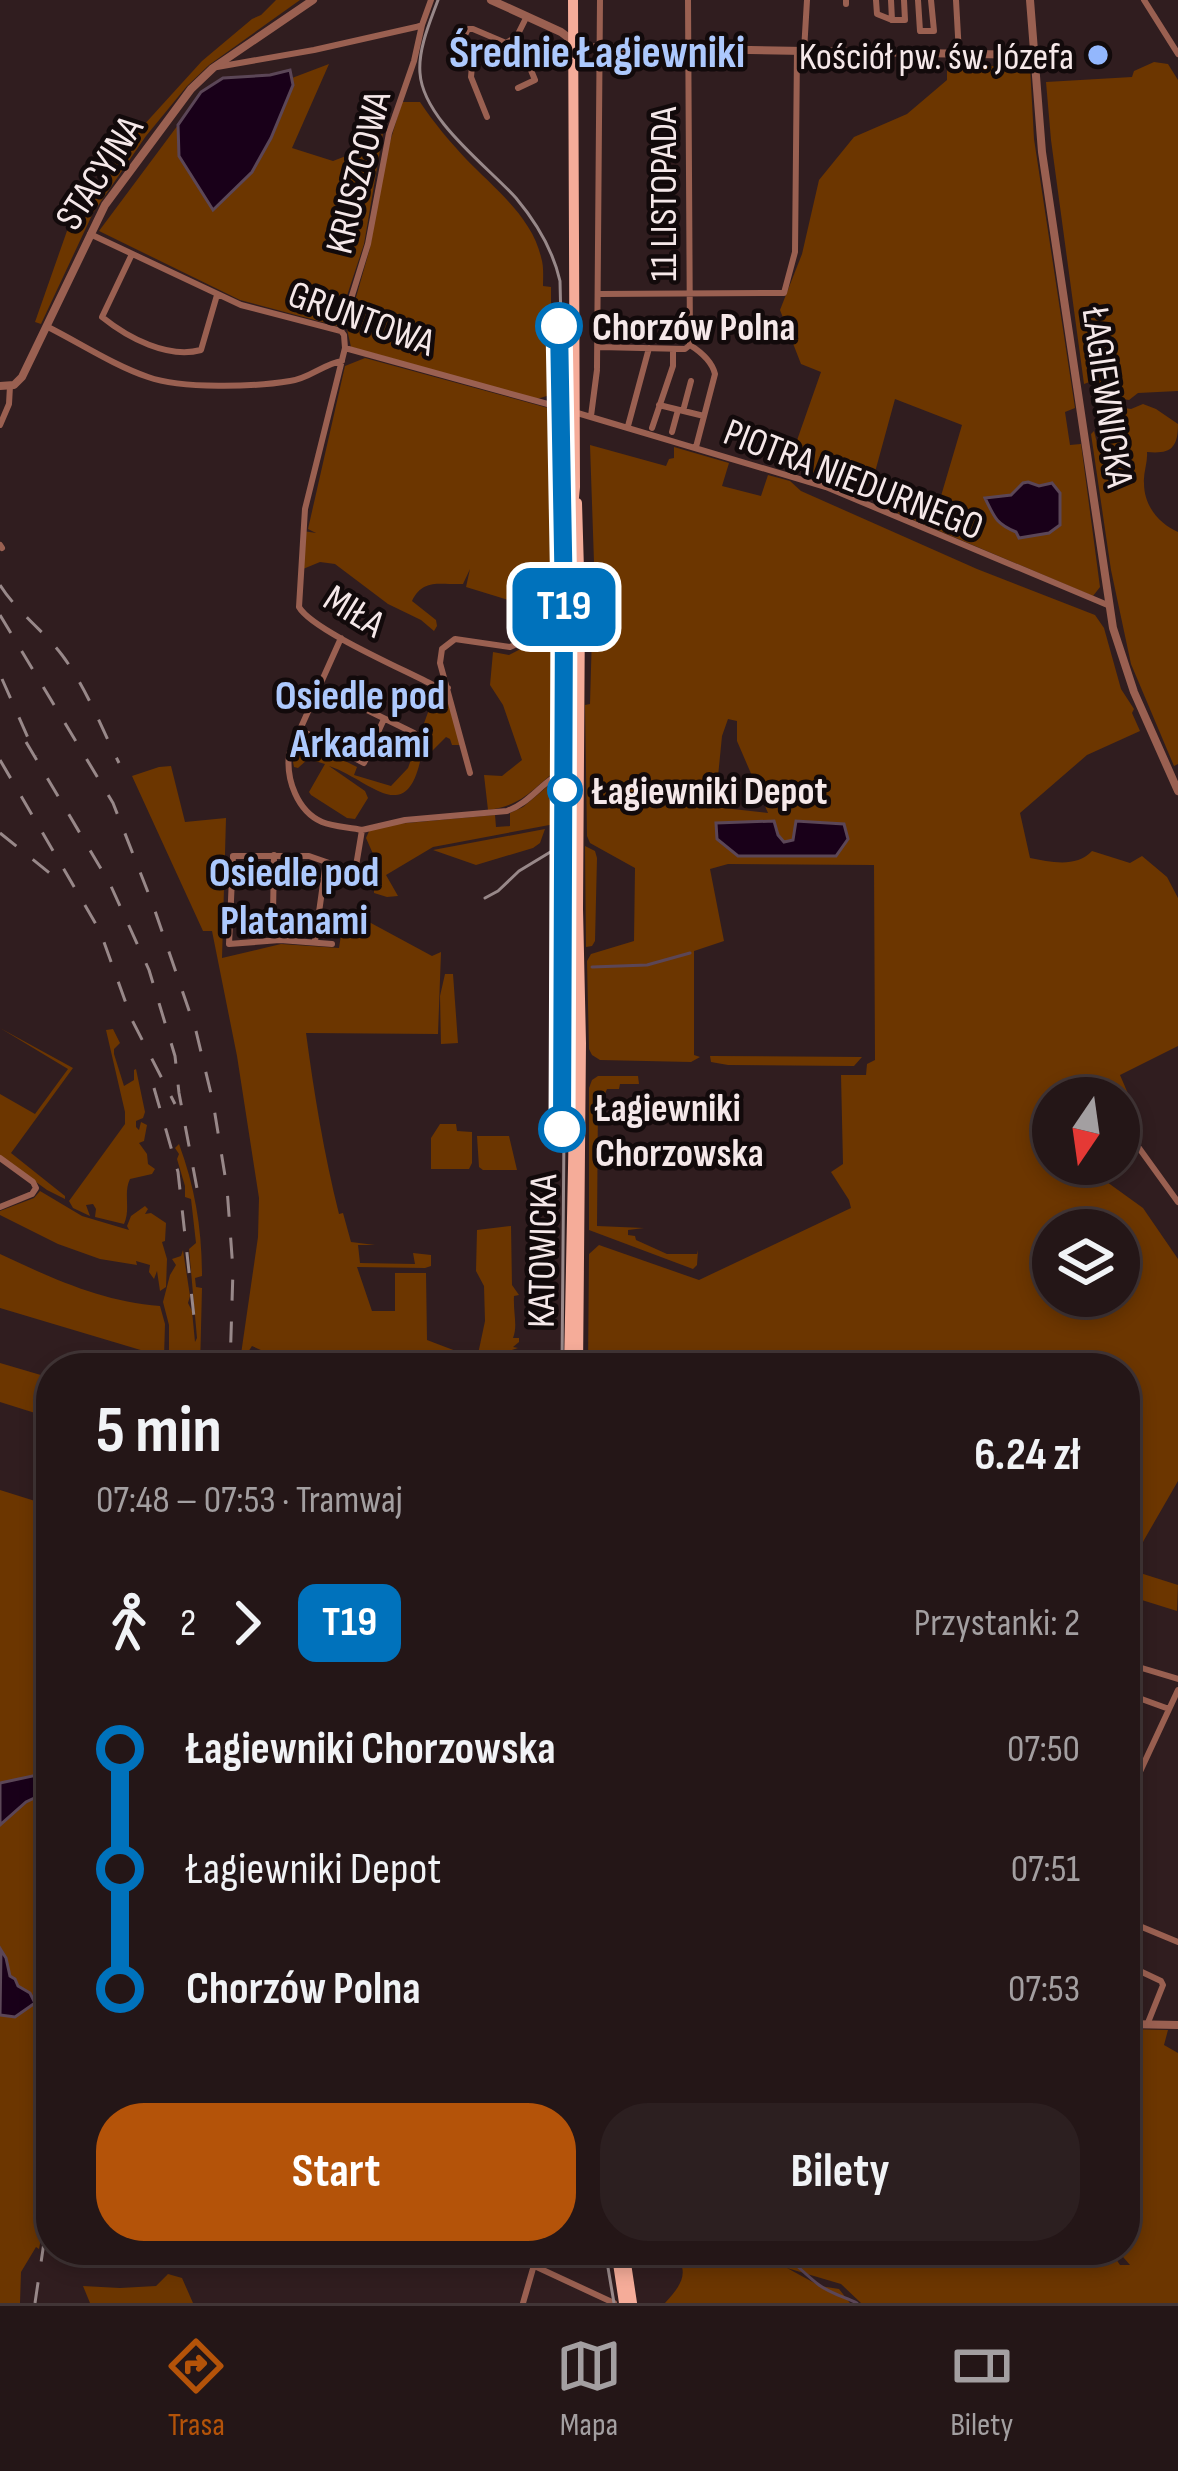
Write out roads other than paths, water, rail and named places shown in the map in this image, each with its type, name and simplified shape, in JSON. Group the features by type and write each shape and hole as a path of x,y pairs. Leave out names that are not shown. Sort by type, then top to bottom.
{"main road":[{"name":"KATOWICKA","path":"573,0 575,1353"},
{"name":"KATOWICKA","path":"575,488 580,519 581,1043 575,1353"},
{"path":"622,2265 625,2300"}],"street":[{"name":"STACYJNA","path":"0,424 9,404 5,386 22,376 118,186 191,89 213,68 313,0"},
{"name":"KRUSZCOWA","path":"341,331 368,244 389,133 431,0"},
{"path":"591,416 599,347 600,0"},
{"name":"11 LISTOPADA","path":"688,0 690,345 714,370 696,447"},
{"path":"599,294 784,292 795,251 800,51 807,0"},
{"path":"876,0 877,14 905,20 904,0"},
{"path":"891,0 892,20"},
{"path":"918,0 920,31 934,31 932,0"},
{"path":"956,0 958,54"},
{"name":"ŁAGIEWNICKA","path":"1030,0 1042,152 1110,606 1127,676 1178,791"},
{"path":"1144,0 1178,54"},
{"path":"494,1 561,32 581,47 1035,55"},
{"path":"472,67 518,36 526,16"},
{"name":"KRUSZCOWA","path":"213,68 422,25"},
{"path":"487,117 462,41 473,28 506,43"},
{"path":"518,36 535,80 518,88"},
{"name":"GRUNTOWA","path":"90,234 245,306 341,331 346,348 555,406"},
{"path":"132,254 102,317 159,350 201,350 217,295"},
{"path":"46,326 138,373 170,382 294,381 342,361 346,348"},
{"path":"599,347 685,349 690,345"},
{"path":"627,427 649,348"},
{"path":"652,428 673,366 673,349"},
{"name":"MIŁA","path":"342,361 305,509 298,602 307,619 433,685 448,688"},
{"path":"672,432 692,381"},
{"path":"659,405 704,416"},
{"name":"PIOTRA NIEDURNEGO","path":"574,412 826,487 1110,606"},
{"path":"470,772 440,654 445,646 455,639 510,647 533,636 573,635"},
{"path":"341,638 290,754 288,770 304,808 323,822 362,830 405,820 507,811 520,806 554,775 572,770"},
{"path":"319,686 413,733"},
{"path":"300,730 364,763 384,719"},
{"path":"332,944 280,940 229,944 233,856 303,856 355,872 362,830"},
{"path":"273,915 274,855"},
{"path":"315,943 326,862"},
{"path":"1140,1149 1178,1202"},
{"path":"0,1159 36,1188 0,1207"},
{"path":"1140,1668 1178,1679"},
{"path":"1140,1767 1178,1690"},
{"path":"1140,1699 1178,1717"},
{"path":"1140,1926 1178,1942"},
{"path":"1140,1971 1163,1985 1148,2025"},
{"path":"1140,2025 1178,2025"},
{"path":"523,2303 534,2265 595,2294 625,2300"},
{"path":"595,2294 625,2300"}],"waterway":[{"path":"592,967 647,965 690,953"},
{"path":"797,2265 819,2285 857,2303"}],"tram line":[{"path":"438,0 421,55 424,90 444,124 530,217 560,281 567,781 562,1353"},
{"name":"T19","path":"559,326 565,790 562,1129"},
{"path":"485,898 557,848 564,829"},
{"path":"608,2265 614,2303"}],"railway":[{"path":"0,585 71,667 119,763"},
{"path":"0,615 113,803 196,1031 227,1188 233,1270 230,1353"},
{"path":"2,679 36,756"},
{"path":"26,742 110,884 149,970 175,1056 199,1199"},
{"path":"0,760 100,931 132,1020 175,1104"},
{"path":"0,833 62,883"},
{"path":"154,1088 178,1172 196,1335"},
{"path":"35,2303 41,2265"}],"place":[{"name":"Kościół pw. św. Józefa","path":"1098,55"},
{"name":"Chorzów Polna","path":"559,326"},
{"name":"Łagiewniki Depot","path":"565,790"},
{"name":"Łagiewniki Chorzowska","path":"562,1129"}],"district":[{"name":"Średnie Łagiewniki","path":"597,51"},
{"name":"Osiedle pod Arkadami","path":"360,718"},
{"name":"Osiedle pod Platanami","path":"294,895"}]}
